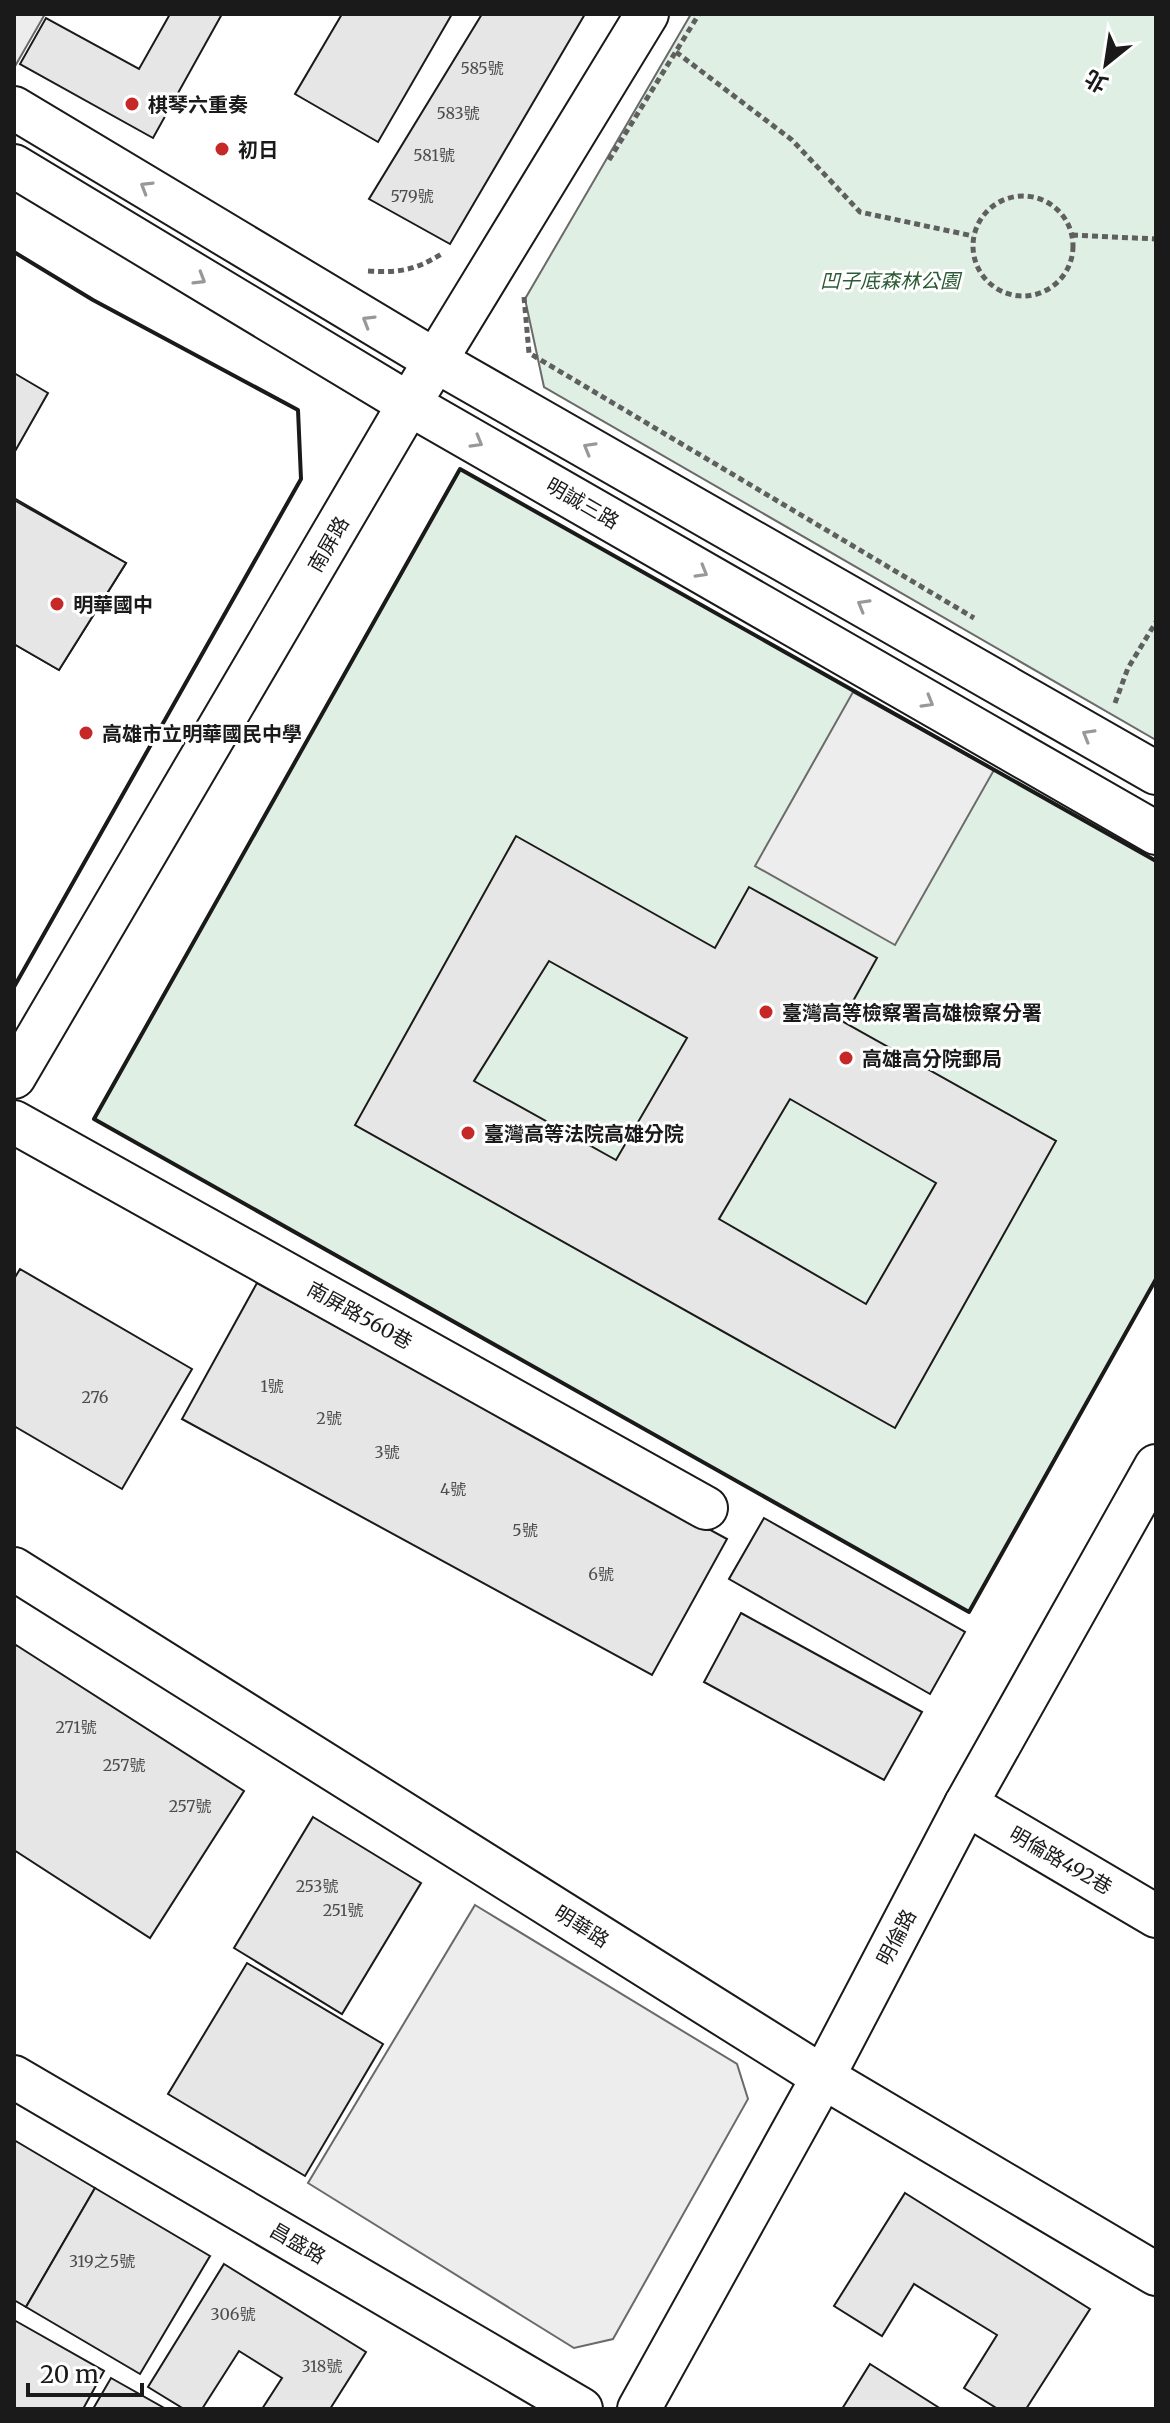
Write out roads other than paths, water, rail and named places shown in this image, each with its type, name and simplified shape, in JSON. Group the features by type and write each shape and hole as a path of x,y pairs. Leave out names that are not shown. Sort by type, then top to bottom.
{"street":[{"name":"南屏路","path":"14,1077 409,404 647,14"},
{"path":"14,108 436,361 1156,773"},
{"name":"明誠三路","path":"14,166 409,404 1156,833"},
{"path":"607,518 632,473"},
{"name":"南屏路560巷","path":"14,1122 706,1508"},
{"name":"明倫路","path":"639,2409 823,2077 966,1804 1154,1474"},
{"name":"明華路","path":"14,1569 823,2077 1156,2274"},
{"name":"明倫路492巷","path":"966,1804 1156,1916"},
{"name":"昌盛路","path":"14,2077 581,2409"}],"place":[{"name":"棋琴六重奏","path":"132,104"},
{"name":"初日","path":"222,149"},
{"name":"明華國中","path":"57,604"},
{"name":"高雄市立明華國民中學","path":"86,733"},
{"name":"臺灣高等檢察署高雄檢察分署","path":"766,1012"},
{"name":"高雄高分院郵局","path":"846,1058"},
{"name":"臺灣高等法院高雄分院","path":"468,1133"}],"park label":[{"name":"凹子底森林公園","path":"890,280"}]}
